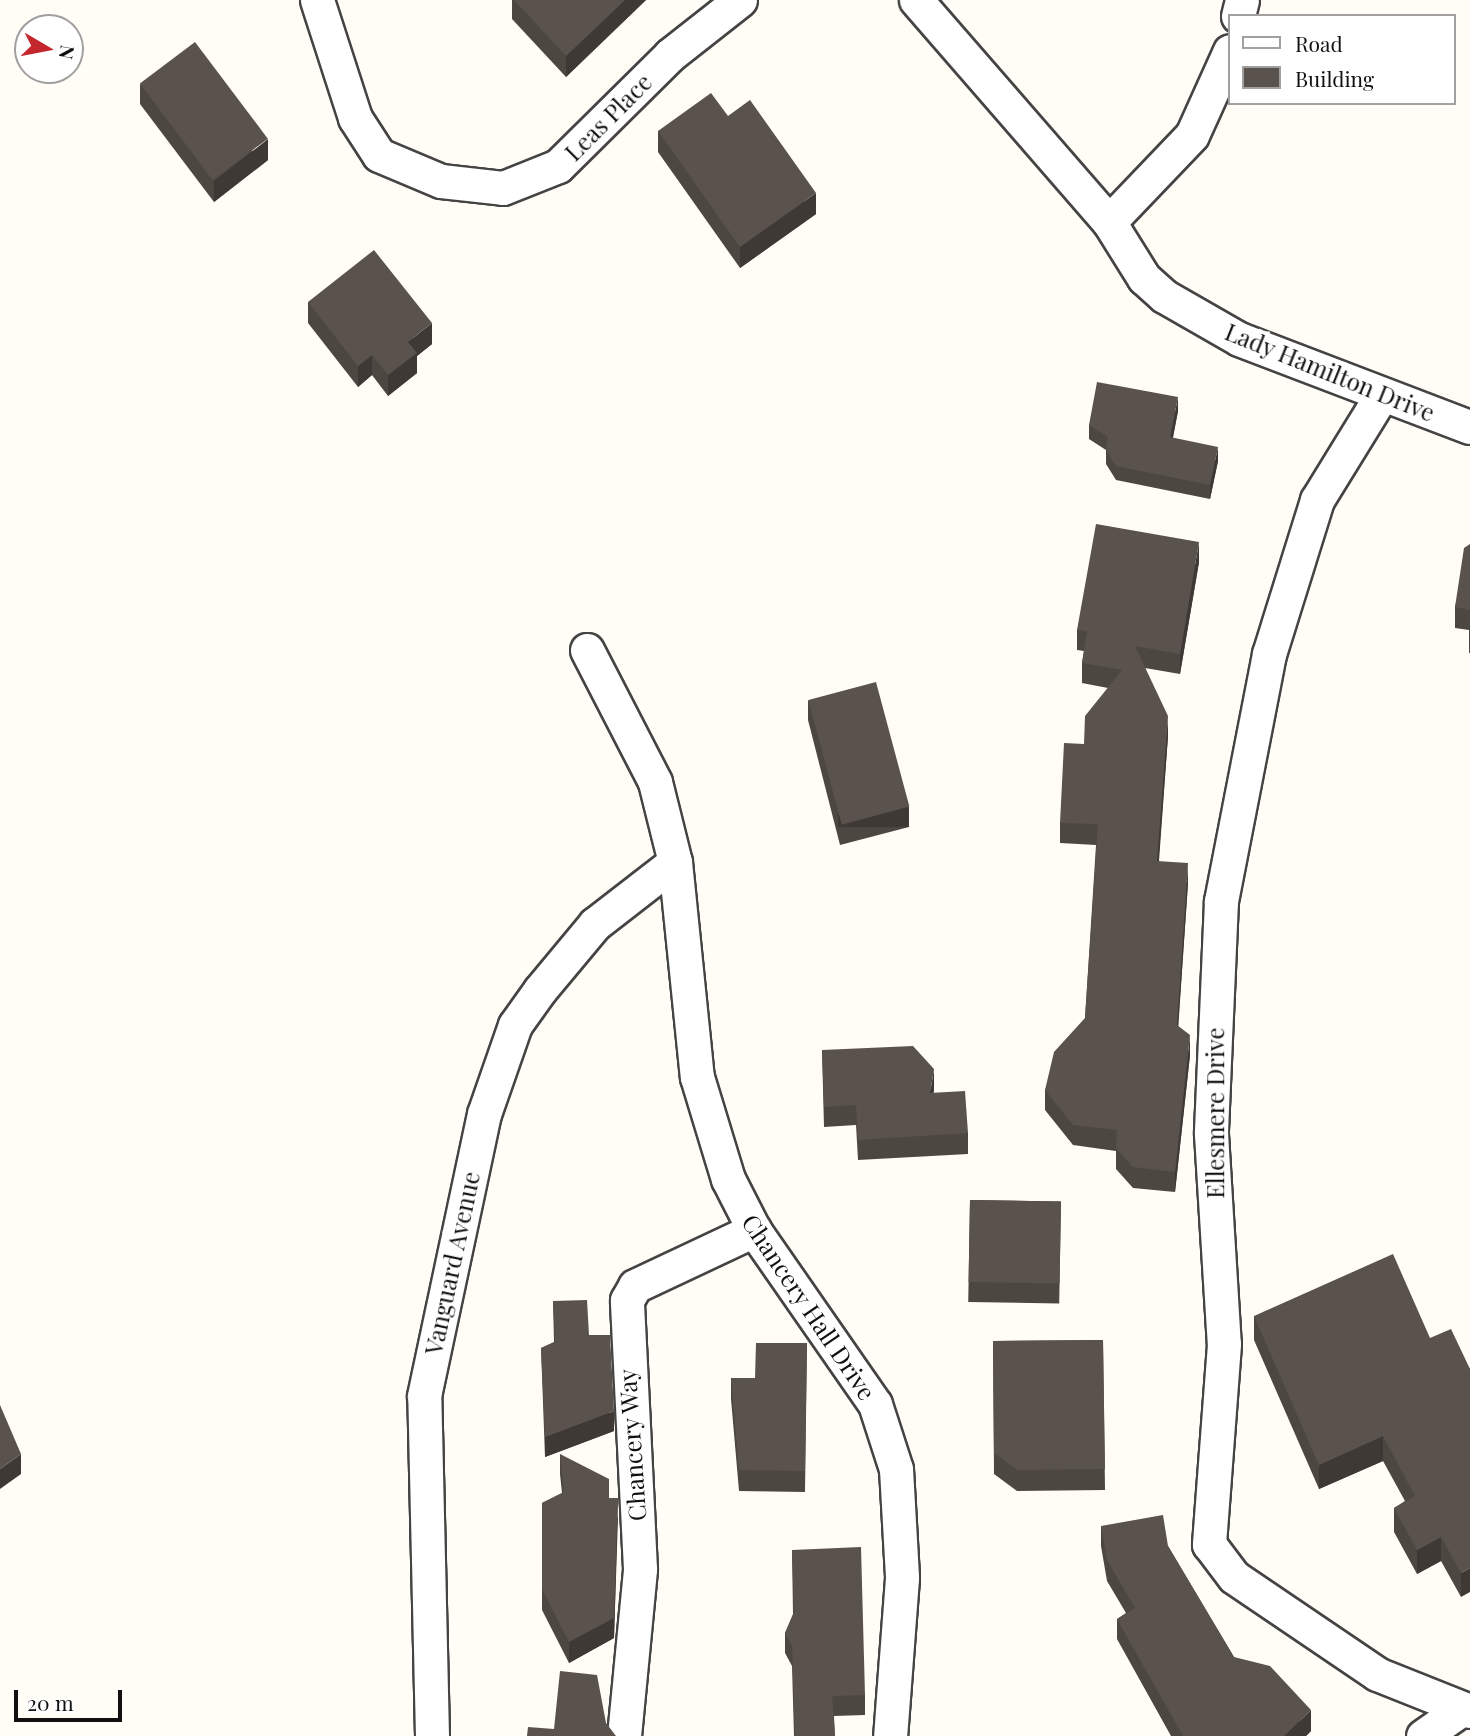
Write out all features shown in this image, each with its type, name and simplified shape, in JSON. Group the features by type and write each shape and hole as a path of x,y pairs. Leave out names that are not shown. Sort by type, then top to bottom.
{"street":[{"name":"Leas Place","path":"317,0 355,118 379,155 441,181 503,188 558,166 670,55 740,0"},
{"path":"916,0 1109,222 1192,135 1228,55"},
{"name":"Lady Hamilton Drive","path":"1109,222 1144,278 1164,296 1239,340 1381,396 1470,427"},
{"name":"Ellesmere Drive","path":"1381,396 1317,500 1269,654 1221,901 1211,1134 1224,1344 1209,1544 1234,1577 1377,1674 1465,1711"},
{"name":"Chancery Hall Drive","path":"587,650 655,782 675,862 697,1077 728,1179 754,1230 875,1404 896,1469 902,1578 890,1736"},
{"name":"Vanguard Avenue","path":"432,1736 424,1396 484,1114 515,1025 540,990 595,924 675,862"},
{"name":"Chancery Way","path":"624,1736 640,1569 627,1300 635,1286 754,1230"},
{"path":"1423,1736 1465,1711"}],"building":[{"path":"514,0 625,0 566,56"},
{"path":"195,42 268,139 213,180 140,84"},
{"path":"711,93 728,116 750,100 816,193 740,247 658,131"},
{"path":"374,250 432,323 408,342 417,353 388,375 372,355 358,366 308,302"},
{"path":"1097,382 1178,397 1170,437 1218,447 1210,485 1116,466 1106,450 1108,437 1089,425"},
{"path":"1096,524 1199,542 1180,654 1135,646 1168,716 1157,861 1188,863 1177,1025 1190,1035 1175,1172 1133,1167 1116,1148 1117,1130 1073,1125 1045,1090 1054,1052 1085,1018 1098,824 1060,823 1064,743 1084,744 1085,716 1122,670 1082,663 1087,631 1077,630"},
{"path":"1470,544 1470,610 1455,607 1464,548"},
{"path":"876,682 909,807 842,825 808,700"},
{"path":"913,1046 934,1069 930,1093 965,1091 968,1133 858,1140 856,1105 824,1107 822,1050"},
{"path":"970,1200 1061,1202 1060,1284 969,1282"},
{"path":"1393,1254 1430,1338 1451,1329 1470,1369 1470,1568 1461,1573 1441,1537 1417,1550 1394,1508 1415,1496 1383,1436 1319,1465 1254,1316"},
{"path":"587,1300 589,1335 610,1335 614,1411 545,1437 541,1348 555,1342 553,1301"},
{"path":"1103,1340 1105,1469 1017,1470 994,1453 993,1341"},
{"path":"756,1343 807,1343 805,1471 739,1470 731,1378 755,1378"},
{"path":"0,1405 21,1454 0,1469"},
{"path":"560,1454 609,1479 609,1498 618,1498 614,1618 569,1642 542,1589 542,1503 564,1492"},
{"path":"1163,1515 1168,1546 1234,1657 1270,1666 1311,1710 1284,1736 1183,1736 1117,1619 1135,1608 1107,1560 1101,1526"},
{"path":"861,1547 865,1695 832,1696 835,1736 795,1736 792,1646 785,1633 794,1613 792,1550"},
{"path":"560,1671 597,1675 606,1723 616,1736 527,1736 528,1727 554,1729"}]}
